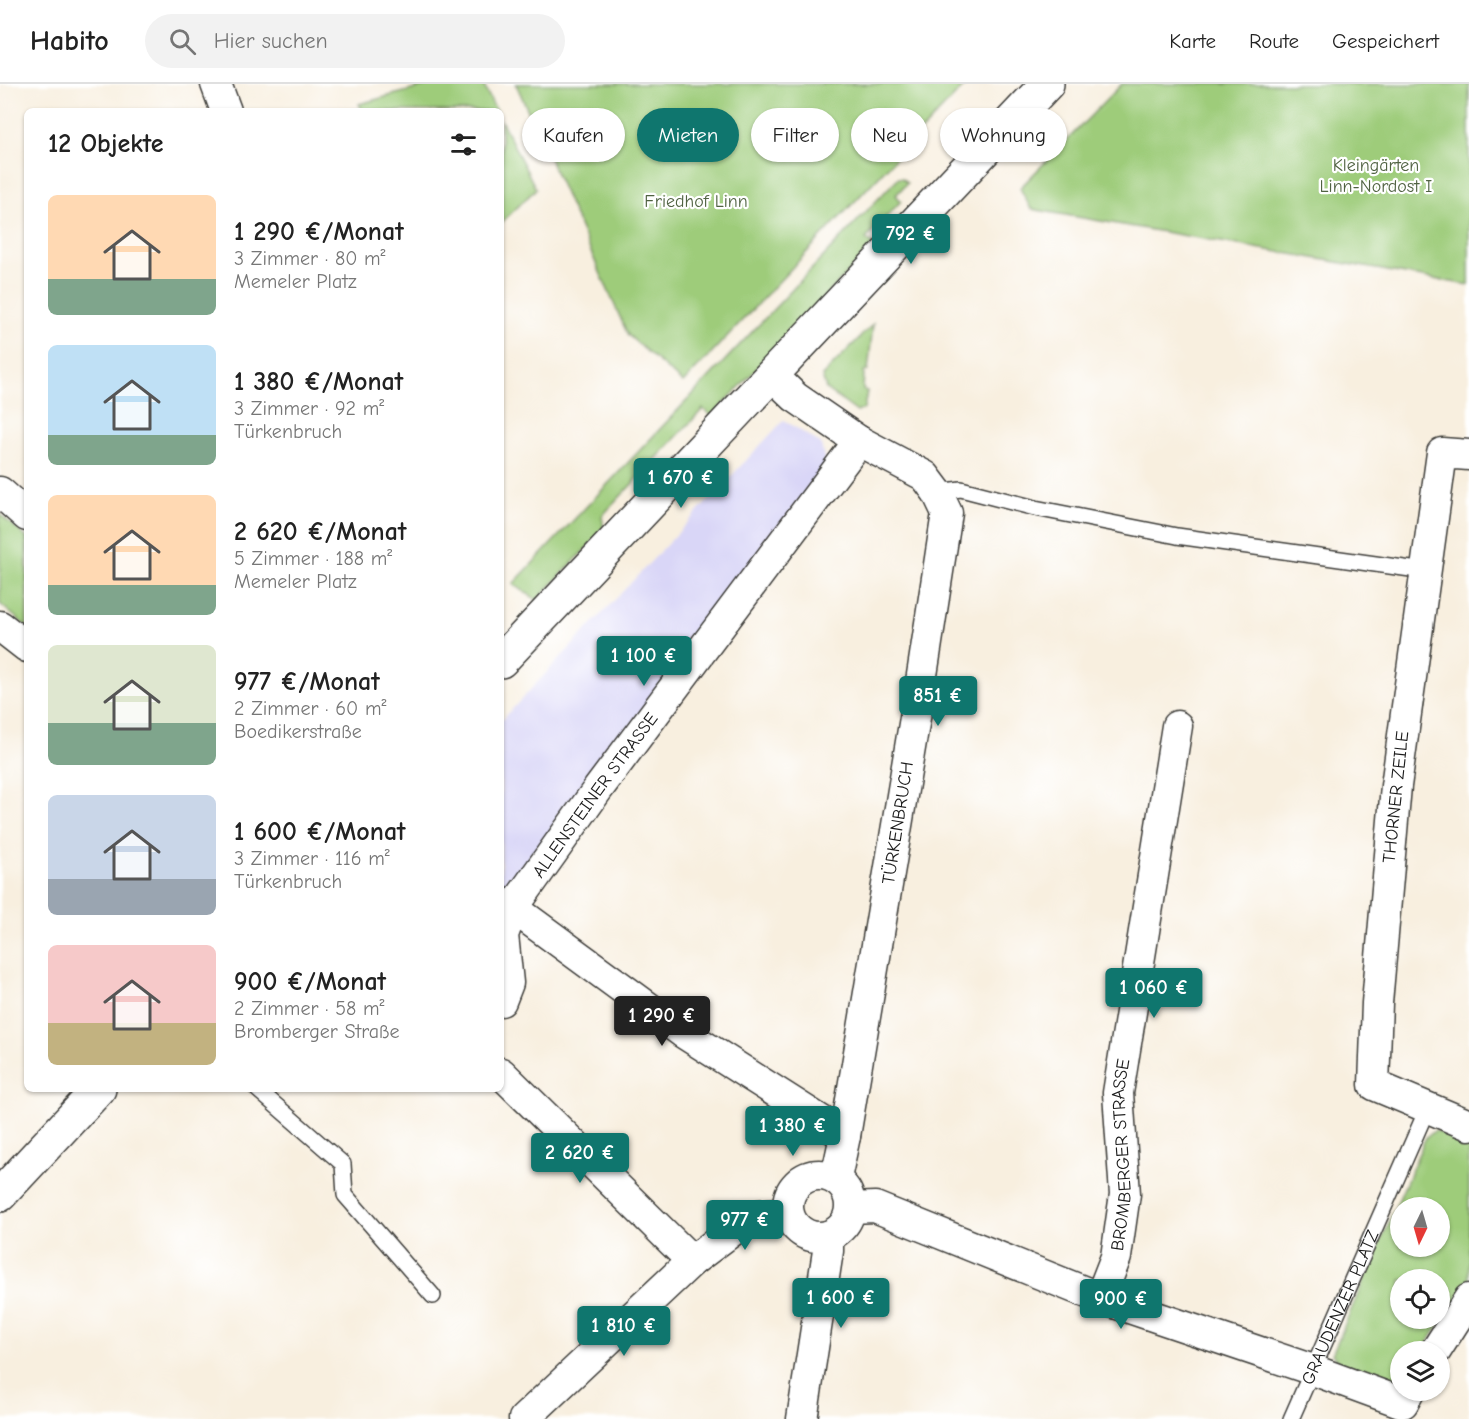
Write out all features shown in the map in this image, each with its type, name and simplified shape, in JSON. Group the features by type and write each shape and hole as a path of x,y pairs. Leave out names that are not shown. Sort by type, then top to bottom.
{"street":[{"path":"216,84 225,108"},
{"path":"504,658 1047,84"},
{"name":"TÜRKENBRUCH","path":"772,375 795,397 859,441 925,476 937,492 947,513 920,688 836,1179"},
{"name":"ALLENSTEINER STRASSE","path":"504,932 513,908 598,789 859,441"},
{"name":"THORNER ZEILE","path":"1428,1107 1374,1085 1377,1003 1396,786 1425,571 1456,454"},
{"path":"0,492 24,513"},
{"path":"0,626 24,645"},
{"name":"BROMBERGER STRASSE","path":"1100,1298 1116,1257 1125,1194 1118,1093 1177,726"},
{"path":"513,908 682,1032 845,1136"},
{"name":"ALLENSTEINER STRASSE","path":"504,958 508,983 504,993"},
{"path":"504,1076 692,1261"},
{"path":"0,1195 96,1092"},
{"path":"1428,1107 1469,1125"},
{"path":"815,1174 826,1175 836,1179 847,1191 851,1208 848,1218 834,1234 814,1237 805,1234 791,1221 787,1202 790,1192 805,1177 815,1174"},
{"path":"851,1208 875,1207 1100,1298 1313,1370 1390,1392"},
{"path":"524,1419 692,1261 752,1216 788,1212"},
{"path":"802,1419 827,1262 828,1236"},
{"path":"1442,1341 1469,1299"}],"lane":[{"path":"937,492 961,489 1035,508 1177,536 1425,571"},
{"path":"260,1092 343,1164 345,1195 433,1296"},
{"name":"GRAUDENZER PLATZ","path":"1291,1419 1428,1107"}],"shaded area":[{"path":"784,420 821,444 826,467 504,897 504,718"}],"green space":[{"path":"434,84 483,84 495,108 361,108 359,104"},
{"name":"Friedhof Linn","path":"516,84 966,84 943,108 940,108 940,111 928,124 928,108 851,108 851,162 892,162 683,383 628,335 551,162 625,162 625,108 527,108"},
{"name":"Kleingärten Linn-Nordost I","path":"1122,84 1469,84 1469,285 1031,209 1020,188 1046,162 1067,162 1067,140"},
{"path":"504,126 536,189 504,220"},
{"path":"898,178 902,178 907,183 896,195 901,201 866,239 874,245 712,416 703,409 602,516 604,530 537,600 513,584"},
{"path":"873,324 868,371 864,372 863,390 867,391 864,409 857,412 826,389 822,376"},
{"path":"0,514 24,535 24,624 0,604"},
{"path":"1435,1130 1469,1144 1469,1280 1450,1309 1450,1269 1390,1269 1390,1329 1437,1329 1429,1341 1390,1341 1390,1381 1339,1362 1332,1354 1390,1220 1390,1257 1450,1257 1450,1197 1400,1197 1425,1139"}]}
